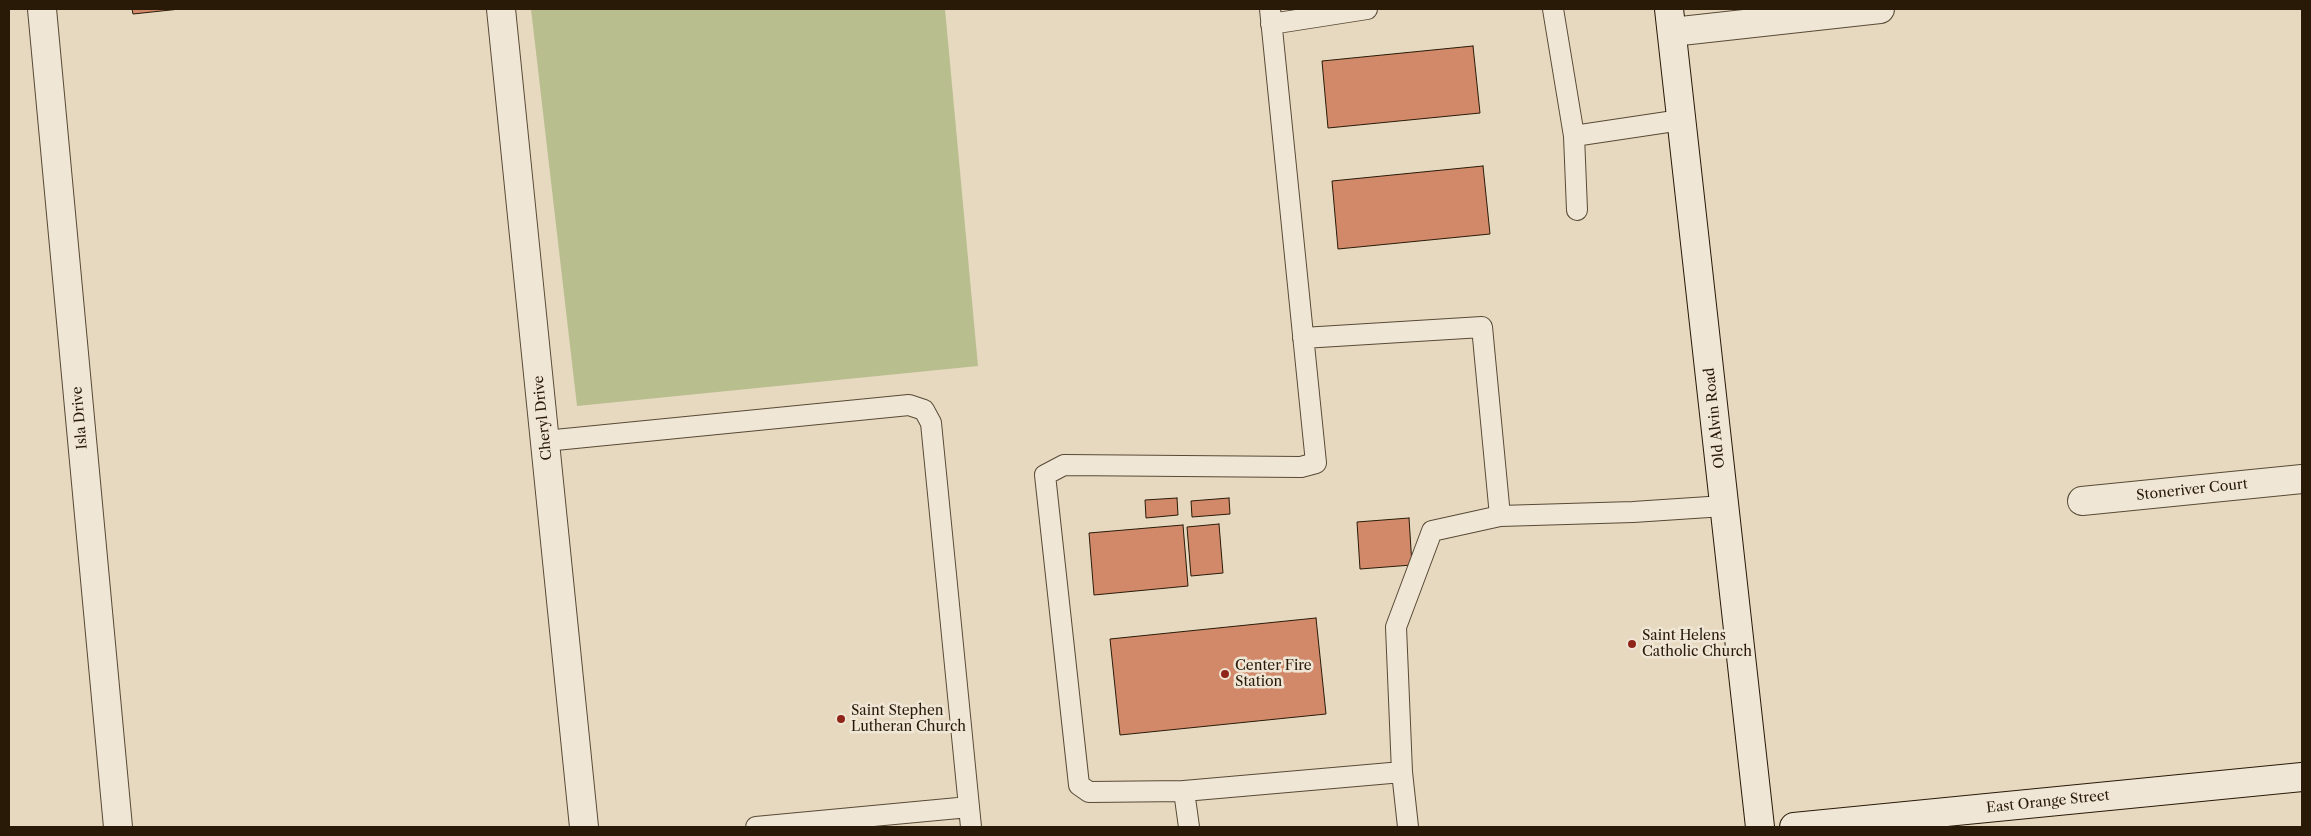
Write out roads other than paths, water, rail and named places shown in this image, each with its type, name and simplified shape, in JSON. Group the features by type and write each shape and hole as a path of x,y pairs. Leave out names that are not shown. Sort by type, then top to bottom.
{"street":[{"name":"Isla Drive","path":"42,9 118,827"},
{"name":"Cheryl Drive","path":"501,9 584,827"},
{"path":"1670,20 1880,9"},
{"name":"Old Alvin Road","path":"1670,20 1760,827"},
{"name":"Stoneriver Court","path":"2082,501 2302,479"},
{"name":"East Orange Street","path":"1794,827 2302,777"}],"lane":[{"path":"1367,9 1271,16 1316,463 1302,467 1064,465 1045,475 1078,785 1089,792 1184,791 1402,772"},
{"path":"1553,9 1574,136 1577,210"},
{"path":"1574,136 1681,120"},
{"path":"1303,338 1482,327 1500,516"},
{"path":"545,441 909,405 924,410 931,423 971,827"},
{"path":"1408,827 1402,772 1396,627 1432,530 1500,516 1633,512 1724,506"},
{"path":"1184,791 1189,827"},
{"path":"756,827 969,807"}],"place":[{"name":"Saint Helens Catholic Church","path":"1632,644"},
{"name":"Center Fire Station","path":"1225,674"},
{"name":"Saint Stephen Lutheran Church","path":"841,719"}]}
